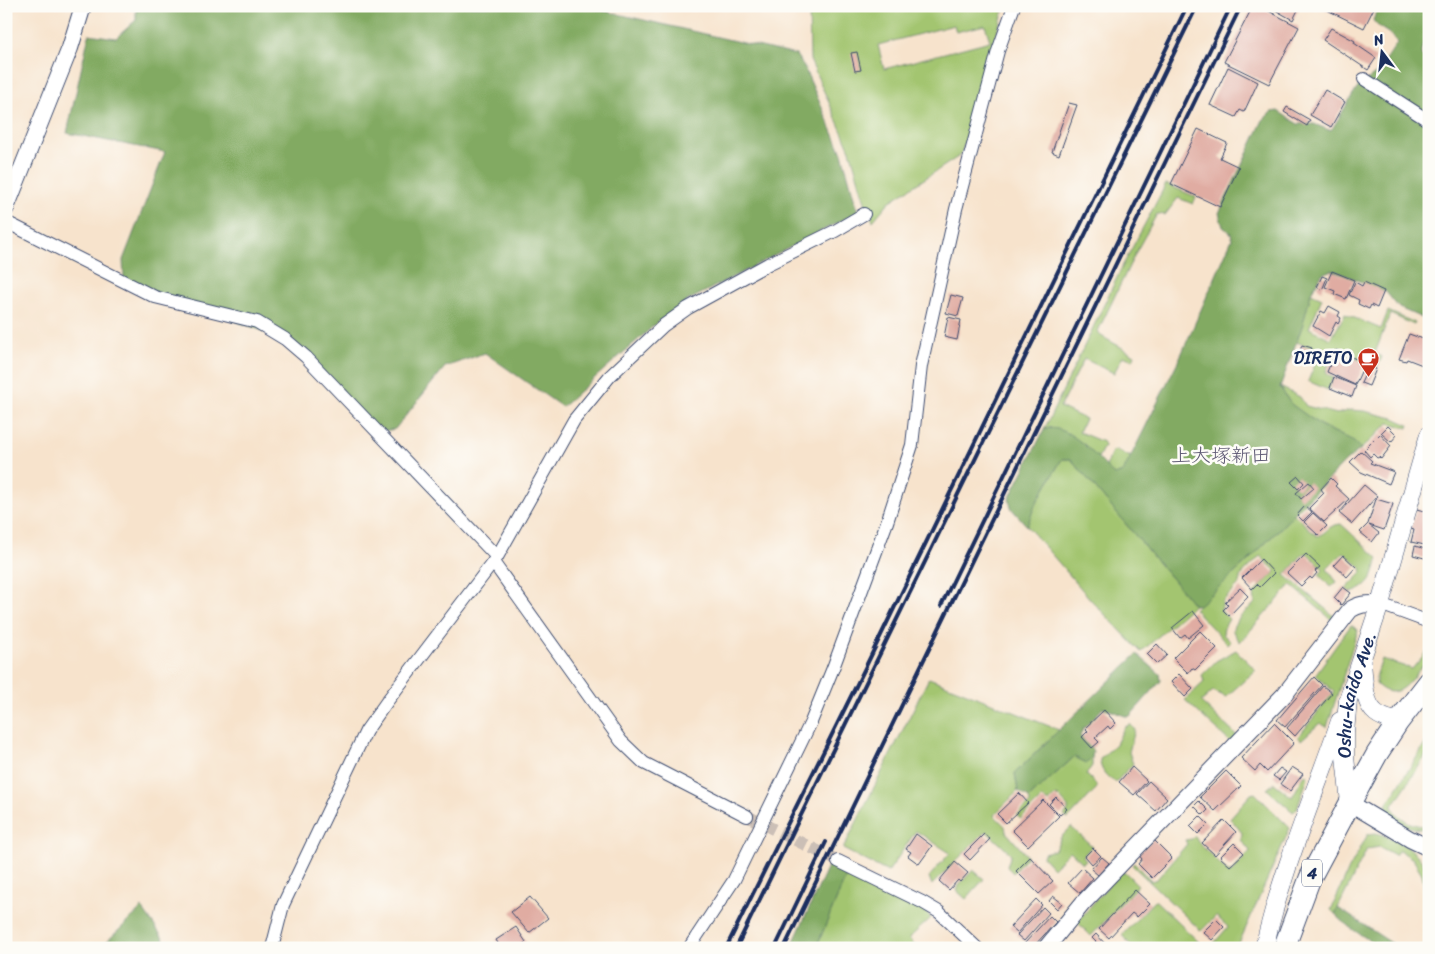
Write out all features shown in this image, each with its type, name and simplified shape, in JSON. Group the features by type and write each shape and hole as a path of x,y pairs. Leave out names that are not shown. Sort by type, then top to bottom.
{"highway":[{"name":"4","path":"1284,948 1310,878 1350,803 1377,754 1398,722 1429,682"},
{"name":"4","path":"1350,803 1385,763 1429,706"}],"main road":[{"name":"Oshu-kaido Ave.","path":"1350,803 1345,757 1348,700 1380,604 1429,435"},
{"path":"1361,658 1368,700 1374,711 1381,716 1398,722"},
{"path":"1264,948 1276,904 1348,700"}],"street":[{"path":"6,208 70,48 83,6"},
{"path":"689,948 734,880 811,722 887,522 912,445 921,366 956,208 998,51 1014,6"},
{"path":"1364,79 1429,121"},
{"path":"272,948 283,905 366,731 495,560 574,420 610,376 664,325 688,308 864,214"},
{"path":"6,222 156,297 257,322 285,339 306,357 495,560 621,741 644,763 747,816"},
{"path":"1046,948 1083,904 1285,694 1350,610 1356,605 1364,603 1380,604 1429,622"},
{"path":"1350,803 1410,839 1429,848"},
{"path":"838,861 922,902 938,912 977,948"}],"green space":[{"path":"136,6 583,6 796,55 804,67 842,153 858,212 689,300 658,322 562,407 485,353 445,367 395,429 379,432 285,339 124,281 123,260 165,152 67,133 89,34 116,38 136,20"},
{"path":"809,6 1005,6 961,155 889,202 873,221 867,209 850,150 810,60","holes":["954,25 956,32 985,25 990,41 884,69 878,45"]},
{"path":"1379,6 1429,6 1429,23 1421,52 1422,57 1429,62 1429,321 1399,308 1386,292 1332,270 1322,274 1311,293 1303,324 1280,387 1291,404 1320,425 1354,442 1361,449 1346,461 1248,561 1199,605 1194,605 1071,459 1062,459 1035,505 1027,526 1011,508 1009,499 1044,430 1053,428 1062,430 1082,443 1114,475 1123,472 1181,355 1232,239 1231,233 1223,227 1219,213 1263,120 1271,112 1278,111 1298,124 1314,124 1329,130 1332,129 1353,94 1360,85 1378,72 1397,43 1392,36 1373,20"},
{"path":"1166,184 1196,197 1193,204 1178,198 1165,215 1157,214 1136,252 1098,331 1101,336 1135,355 1133,360 1123,356 1114,373 1084,359 1060,407 1085,419 1079,432 1103,442 1104,446 1098,458 1084,444 1049,427 1044,430 1123,265"},
{"path":"1311,293 1322,298 1309,328 1331,339 1345,314 1381,329 1388,311 1415,323 1414,325 1390,314 1375,353 1382,357 1377,368 1335,350 1326,371 1327,374 1333,377 1328,390 1308,381 1320,353 1297,342"},
{"path":"1280,387 1300,397 1306,406 1337,414 1350,410 1364,411 1394,418 1409,425 1408,428 1389,423 1361,449 1354,442 1320,425 1290,404"},
{"path":"1116,450 1131,457 1123,472 1114,475 1106,467 1112,451"},
{"path":"1062,459 1071,459 1194,605 1141,652 1091,600 1027,526 1035,505"},
{"path":"1294,514 1317,536 1330,527 1341,524 1378,558 1373,576 1358,591 1351,593 1346,589 1362,573 1361,568 1344,552 1327,569 1337,582 1331,587 1319,575 1323,569 1307,553 1303,554 1285,575 1334,616 1332,620 1291,585 1240,642 1233,631 1235,624 1255,603 1254,593 1276,571 1260,556 1240,577 1240,584 1223,601 1221,611 1229,619 1223,634 1231,642 1228,645 1194,609 1248,561"},
{"path":"1351,625 1358,630 1327,727 1320,723 1301,740 1298,737 1334,692 1315,675"},
{"path":"1429,649 1425,663 1402,688 1392,692 1382,689 1376,684 1376,677 1382,659 1412,669"},
{"path":"1236,650 1256,670 1226,697 1213,691 1201,702 1237,736 1231,743 1185,700 1204,682 1202,675 1216,661"},
{"path":"1137,654 1160,674 1161,681 1129,717 1103,708 1083,729 1080,736 1093,751 1092,758 1087,763 1074,757 1029,798 1018,791 1015,773"},
{"path":"929,678 1059,730 1015,773 1018,791 994,815 1005,826 1006,832 1027,856 1013,873 1007,867 1011,854 986,831 932,885 929,877 950,853 916,831 888,872 843,849"},
{"path":"1130,724 1135,730 1129,752 1133,764 1116,782 1104,773 1100,759 1116,744 1124,728"},
{"path":"1429,738 1429,751 1392,807 1402,818 1410,823 1424,826 1429,822 1429,828 1422,829 1409,827 1397,821 1388,811 1386,805"},
{"path":"1074,757 1087,763 1092,758 1092,766 1086,774 1095,783 1097,788 1068,819 1064,816 1068,811 1068,807 1059,797 1055,796 1049,802 1042,798 1021,819 1017,816 1030,803 1029,798"},
{"path":"1305,774 1308,777 1297,809 1293,812 1267,789 1274,783 1292,797"},
{"path":"1255,793 1290,828 1237,948 1218,948 1214,943 1228,927 1216,916 1201,931 1132,865 1134,863 1151,881 1157,879 1187,844 1185,840 1192,839 1195,836 1198,842 1228,872 1232,872 1250,851 1241,840 1242,833 1230,818 1251,794"},
{"path":"1071,827 1092,846 1083,856 1086,860 1083,863 1070,851 1053,868 1043,857 1044,853 1055,850 1061,837"},
{"path":"1376,833 1401,843 1415,853 1425,867 1429,877 1429,948 1426,896 1422,874 1413,859 1399,850 1395,855 1380,847 1367,849 1335,914 1331,910 1349,869 1368,834"},
{"path":"829,864 847,874 816,948 791,948"},
{"path":"973,870 984,879 966,899 957,891 959,885"},
{"path":"1120,872 1125,872 1138,885 1091,936 1077,922"},
{"path":"847,874 923,909 931,918 909,938 916,948 816,948"},
{"path":"1155,900 1205,948 1133,948 1122,935"},
{"path":"142,908 170,948 100,948"},
{"path":"1338,908 1399,948 1381,948 1349,927 1335,914"}],"building":[{"path":"1253,6 1259,6 1299,27 1269,84 1224,62"},
{"path":"1268,6 1300,6 1293,20"},
{"path":"1319,6 1375,6 1364,28"},
{"path":"1331,28 1355,41 1354,43 1376,58 1368,70 1323,40"},
{"path":"857,52 861,70 855,71 851,53"},
{"path":"1228,67 1258,82 1244,112 1240,110 1236,117 1210,105"},
{"path":"1325,90 1345,102 1331,127 1310,115"},
{"path":"1069,103 1077,105 1059,155 1052,152"},
{"path":"1287,107 1310,120 1307,126 1284,112"},
{"path":"1198,129 1227,143 1220,158 1239,167 1220,207 1171,184"},
{"path":"1332,271 1354,280 1346,299 1334,294 1335,291 1325,287"},
{"path":"1322,276 1327,278 1322,290 1317,287"},
{"path":"1355,282 1362,286 1364,282 1384,291 1377,308 1371,305 1369,309 1358,304 1359,300 1349,295"},
{"path":"951,295 963,298 958,316 946,313"},
{"path":"1329,306 1340,312 1338,316 1341,318 1338,324 1336,322 1329,336 1313,326 1321,311 1325,313"},
{"path":"948,317 961,320 957,340 944,337"},
{"path":"1409,334 1429,341 1429,352 1426,359 1428,359 1425,366 1407,359 1406,361 1399,359"},
{"path":"1302,345 1312,348 1308,361 1298,357"},
{"path":"1336,350 1365,363 1355,385 1327,372"},
{"path":"1369,366 1376,369 1369,386 1361,383"},
{"path":"1334,377 1356,386 1352,397 1330,388"},
{"path":"1388,426 1397,435 1391,442 1381,433"},
{"path":"1380,434 1391,446 1381,459 1373,454 1370,457 1364,450"},
{"path":"1361,451 1372,461 1370,463 1394,472 1389,484 1361,472 1350,462"},
{"path":"1298,476 1304,483 1298,489 1291,482"},
{"path":"1331,478 1337,484 1335,486 1349,499 1324,522 1309,508 1324,493 1321,489"},
{"path":"1309,482 1314,488 1301,499 1296,493"},
{"path":"1364,485 1377,496 1352,524 1339,513"},
{"path":"1376,499 1393,504 1384,530 1369,525 1379,533 1372,542 1360,532 1368,524"},
{"path":"1305,506 1312,512 1303,521 1297,515"},
{"path":"1416,509 1429,512 1429,546 1411,542 1414,530 1411,529"},
{"path":"1313,513 1327,526 1318,535 1304,522"},
{"path":"1415,546 1429,550 1428,559 1413,555"},
{"path":"1306,554 1320,567 1315,571 1317,573 1312,579 1310,577 1301,586 1287,573"},
{"path":"1343,555 1356,567 1347,577 1334,565"},
{"path":"1261,559 1274,573 1260,587 1257,584 1252,589 1242,578"},
{"path":"1343,587 1351,593 1341,605 1334,598"},
{"path":"1240,588 1248,596 1229,616 1223,610 1228,605 1225,602"},
{"path":"1193,611 1204,625 1188,638 1185,634 1180,638 1172,628"},
{"path":"1200,631 1217,648 1195,670 1192,668 1188,673 1173,658"},
{"path":"1157,644 1167,655 1157,664 1147,654"},
{"path":"1179,674 1193,689 1185,697 1171,682"},
{"path":"1314,677 1322,685 1285,727 1277,720"},
{"path":"1323,686 1332,693 1295,736 1287,728"},
{"path":"1104,710 1116,723 1110,729 1108,726 1095,738 1099,742 1092,748 1082,737 1088,731 1085,728"},
{"path":"1274,723 1294,743 1267,772 1260,765 1255,771 1241,758"},
{"path":"1132,767 1147,781 1134,795 1119,782"},
{"path":"1292,767 1303,774 1290,791 1280,784"},
{"path":"1280,768 1286,772 1279,780 1273,776"},
{"path":"1226,771 1241,786 1215,811 1200,797"},
{"path":"1149,781 1167,798 1156,811 1137,794"},
{"path":"1019,793 1028,803 1006,823 997,814"},
{"path":"1056,797 1067,809 1060,815 1049,804"},
{"path":"1043,800 1059,816 1028,846 1012,830"},
{"path":"1199,801 1208,810 1203,815 1194,806"},
{"path":"1200,816 1208,824 1198,834 1190,826"},
{"path":"1224,820 1236,832 1215,855 1202,843"},
{"path":"916,834 932,846 919,864 908,856 911,852 906,849"},
{"path":"984,834 990,839 970,860 964,854"},
{"path":"1153,839 1172,858 1152,878 1138,864 1142,859 1138,854"},
{"path":"1234,843 1244,853 1230,866 1220,857"},
{"path":"1093,848 1101,856 1092,864 1085,856"},
{"path":"1030,857 1053,881 1039,894 1016,871"},
{"path":"1102,857 1109,863 1098,875 1091,869"},
{"path":"955,862 968,873 949,890 939,881"},
{"path":"1082,868 1093,878 1080,893 1068,883"},
{"path":"1135,890 1150,904 1137,917 1132,913 1109,938 1099,929"},
{"path":"1053,896 1062,903 1057,909 1049,901"},
{"path":"530,897 548,918 529,933 511,912"},
{"path":"1036,899 1042,905 1017,933 1010,927"},
{"path":"1043,907 1049,913 1024,941 1017,935"},
{"path":"1050,916 1056,922 1032,948 1029,948 1024,944"},
{"path":"1216,919 1224,927 1212,940 1203,932"},
{"path":"516,927 526,942 518,948 501,948 496,940"},
{"path":"1096,934 1109,948 1102,948 1092,938"}],"tunnel":[{"path":"747,816 838,861"}],"railway":[{"path":"726,948 866,666 1187,6"},
{"path":"736,948 1197,6"},
{"path":"941,606 1231,6"},
{"path":"784,948 1241,6"},
{"path":"775,948 826,842"}],"place":[{"name":"DIRETO","path":"1369,377"}],"district":[{"name":"上大塚新田","path":"1221,455"}]}
